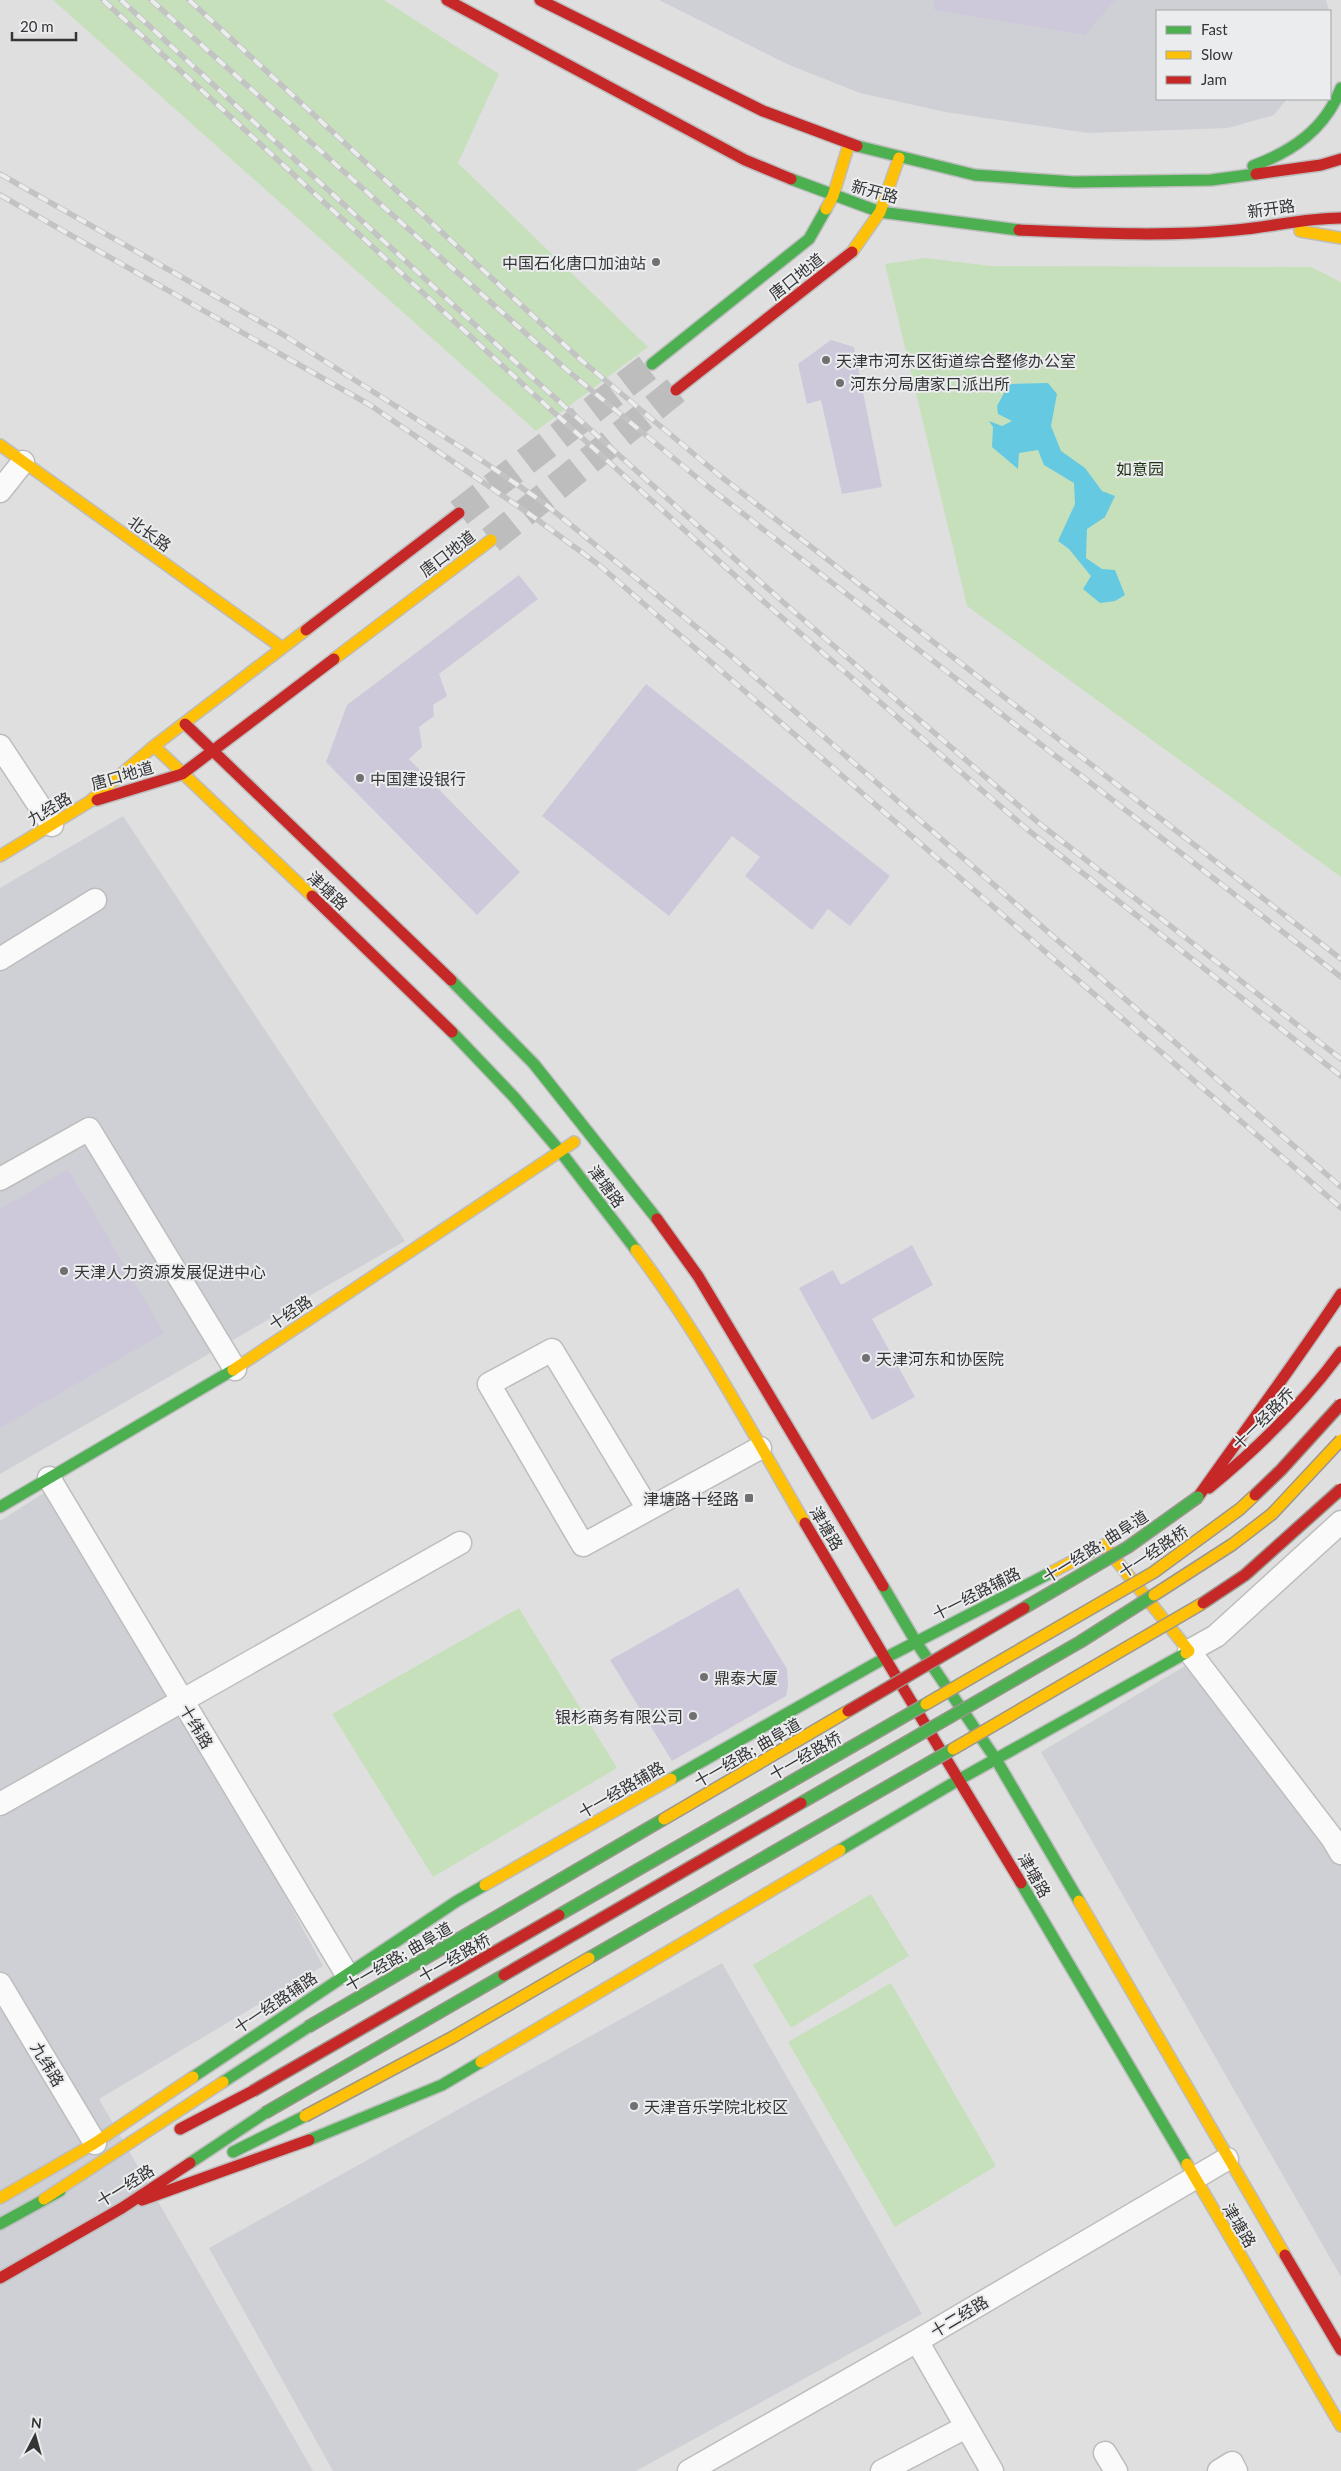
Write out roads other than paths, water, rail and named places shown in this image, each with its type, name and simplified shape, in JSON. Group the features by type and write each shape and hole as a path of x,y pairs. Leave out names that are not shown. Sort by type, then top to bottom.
{"main road":[{"name":"新开路","path":"447,0 745,160 833,196 880,212 1005,229 1106,234 1236,230 1315,218 1341,218"},
{"path":"540,0 763,111 849,144 899,158 974,175 1074,182 1212,180 1321,165 1341,159"},
{"path":"1212,180 1281,154 1307,137 1324,121 1338,98 1341,88"},
{"name":"唐口地道","path":"652,364 809,239 833,196 849,144"},
{"name":"唐口地道","path":"676,390 849,256 880,212 899,158"},
{"path":"1236,230 1279,229 1341,238"},
{"name":"北长路","path":"0,445 281,647"},
{"name":"唐口地道","path":"88,802 154,746 185,724 281,647 459,513"},
{"name":"唐口地道","path":"88,802 182,774 491,540"},
{"name":"津塘路","path":"185,724 457,986 534,1064 590,1132 672,1238 702,1283 916,1642 997,1761 1341,2350"},
{"name":"津塘路","path":"154,746 430,1009 514,1097 560,1151 654,1274 729,1393 885,1658 960,1779 1193,2178 1341,2426"},
{"name":"九经路","path":"0,856 88,802"},
{"name":"十经路","path":"0,1507 235,1369 590,1132"},
{"path":"1198,1497 1258,1412 1291,1370 1341,1294"},
{"name":"十一经路乔","path":"1198,1497 1254,1452 1294,1412 1320,1382 1341,1352"},
{"name":"十一经路桥","path":"166,2136 253,2091 1154,1572 1240,1509 1281,1470 1341,1404"},
{"name":"十一经路","path":"0,2278 122,2208 265,2113 1080,1642 1233,1544 1284,1502 1341,1440"},
{"path":"122,2208 305,2116 461,2032 1190,1612 1245,1575 1341,1489"},
{"name":"十一经路; 曲阜道","path":"44,2199 308,2027 1120,1552 1198,1497"},
{"name":"十一经路辅路","path":"0,2198 95,2143 346,1973 457,1901 885,1658 1104,1546 1189,1651"},
{"path":"122,2208 318,2137 442,2085 960,1779 997,1761 1189,1651"},
{"name":"十一经路","path":"0,2224 148,2145"}],"street":[{"path":"0,491 23,462"},
{"path":"0,746 52,825"},
{"path":"0,959 95,900"},
{"path":"0,1179 89,1129 235,1369"},
{"path":"648,1509 552,1350 489,1384 583,1545 760,1448"},
{"name":"十纬路","path":"48,1478 346,1973"},
{"path":"1341,1522 1223,1630 1189,1651 1332,1838 1341,1854"},
{"path":"0,1804 460,1543"},
{"name":"九纬路","path":"0,1984 95,2143"},
{"name":"十二经路","path":"689,2471 917,2341 1228,2158"},
{"path":"917,2341 992,2471"},
{"path":"882,2471 966,2427"},
{"path":"1219,2471 1232,2463 1236,2471"}],"water":[{"path":"1048,383 1057,394 1051,426 1061,451 1085,468 1102,491 1115,496 1105,517 1087,529 1086,558 1102,569 1115,570 1125,595 1115,601 1100,603 1083,589 1091,576 1069,549 1058,541 1075,504 1074,483 1044,465 1038,450 1019,453 1018,469 992,447 993,427 989,421 1002,426 1012,421 998,414 997,406 1009,384"}],"tunnel":[{"path":"459,513 652,364"},
{"path":"491,540 676,390"}],"railway":[{"path":"103,0 539,399 771,608 1028,830 1341,1076"},
{"path":"121,0 544,388 783,602 1040,824 1341,1059"},
{"path":"151,0 567,370 706,485 1341,977"},
{"path":"189,0 581,360 719,475 1341,959"},
{"path":"0,174 282,334 481,460 544,503 722,648 1341,1187"},
{"path":"0,195 370,405 531,515 599,565 1341,1208"}],"place":[{"name":"中国石化唐口加油站","path":"656,262"},
{"name":"天津市河东区街道综合整修办公室","path":"826,360"},
{"name":"河东分局唐家口派出所","path":"840,383"},
{"name":"中国建设银行","path":"360,778"},
{"name":"天津人力资源发展促进中心","path":"64,1271"},
{"name":"天津河东和协医院","path":"866,1358"},
{"name":"津塘路十经路","path":"749,1498"},
{"name":"鼎泰大厦","path":"704,1677"},
{"name":"银杉商务有限公司","path":"693,1716"},
{"name":"天津音乐学院北校区","path":"634,2106"}],"park label":[{"name":"如意园","path":"1140,468"}]}
